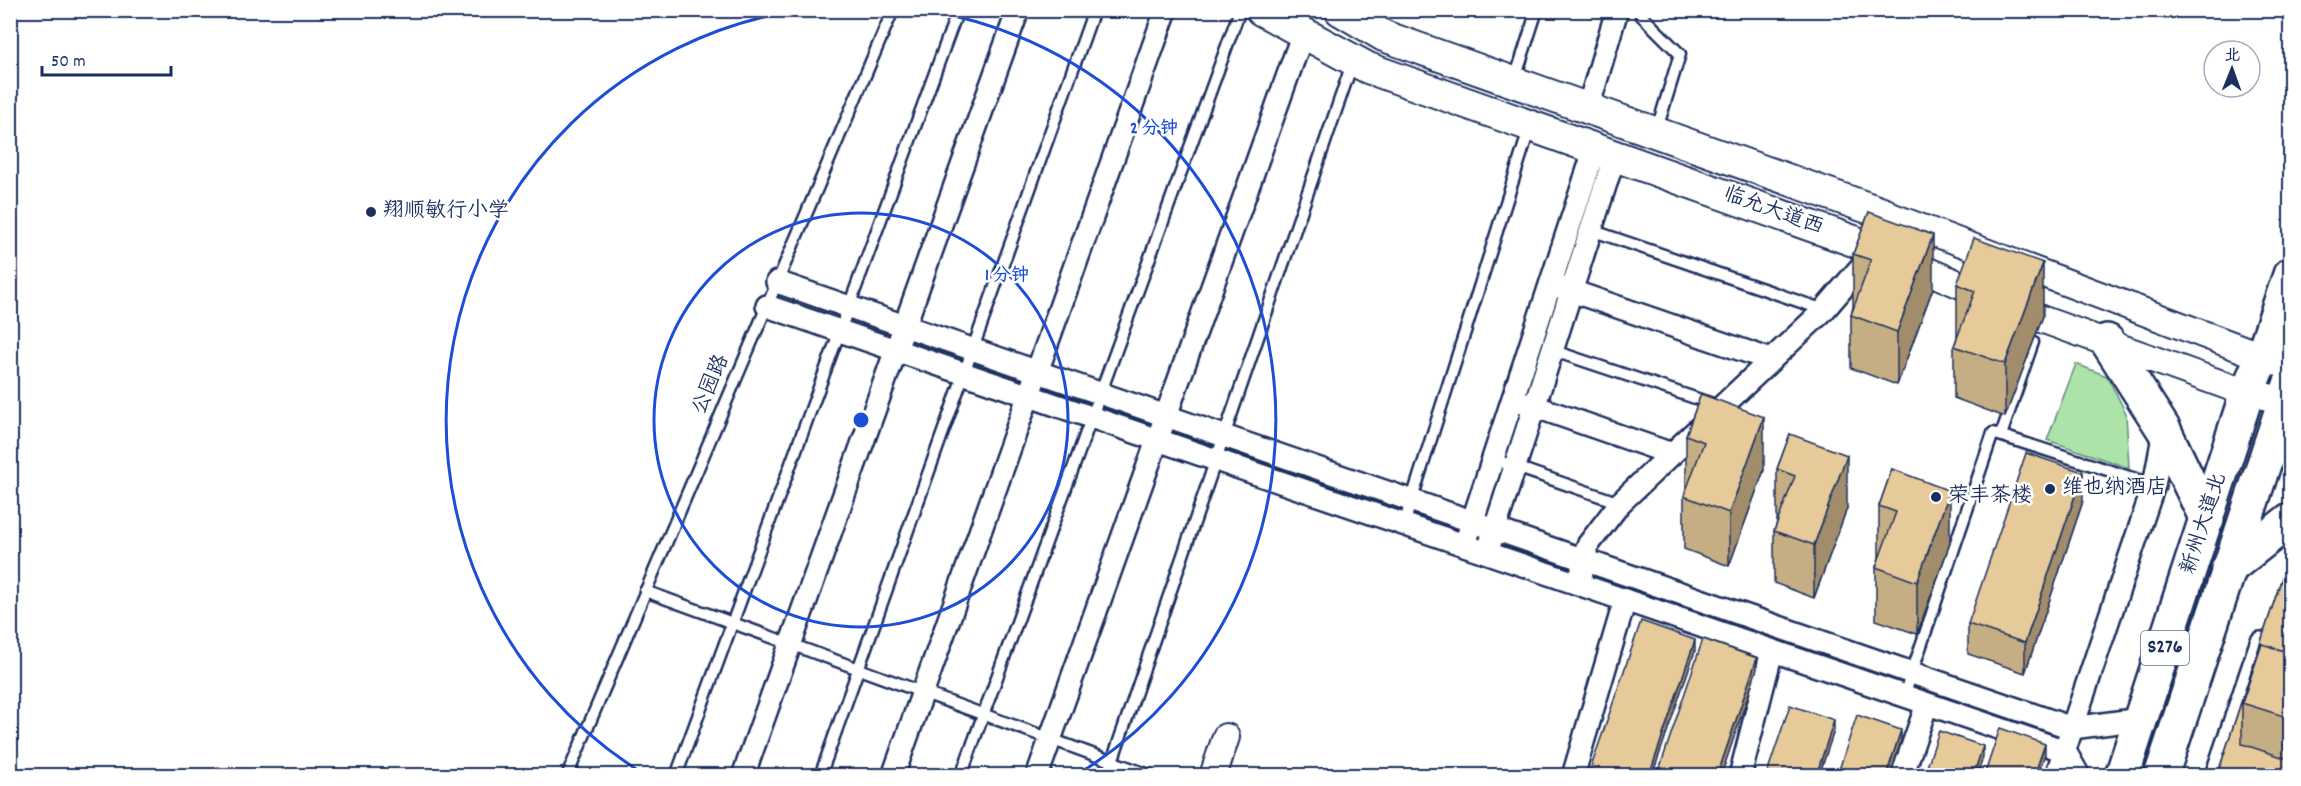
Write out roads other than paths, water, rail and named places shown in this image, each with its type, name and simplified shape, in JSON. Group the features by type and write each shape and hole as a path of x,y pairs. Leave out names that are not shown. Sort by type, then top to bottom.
{"main road":[{"name":"临允大道西","path":"1261,10 1368,68 1876,249"},
{"name":"临允大道西","path":"1357,15 1384,36 1885,214"},
{"name":"新州大道北","path":"2122,776 2247,393 2276,362 2290,275"},
{"path":"2107,341 2164,430 2207,520"},
{"name":"新州大道北","path":"2161,776 2228,569 2289,395"},
{"path":"2228,569 2290,520"}],"street":[{"path":"743,776 1018,10"},
{"path":"893,776 1166,10"},
{"path":"1588,108 1617,10"},
{"path":"1037,776 1303,33"},
{"path":"1465,545 1570,222 1605,152"},
{"path":"1487,553 1591,230 1605,152"},
{"path":"1581,585 1582,560 1588,545 1620,503 1824,310 1876,249 1885,214"},
{"name":"临允大道西","path":"1885,214 2276,362"},
{"name":"临允大道西","path":"1876,249 2041,319 2247,393 2289,395"},
{"path":"777,282 2072,728 2141,719"},
{"path":"1551,284 1771,360"},
{"path":"767,306 2065,751 2079,776"},
{"path":"1513,399 1672,454"},
{"path":"2056,776 2154,485 2164,430"},
{"path":"1573,776 1625,600"},
{"path":"2216,776 2268,621"},
{"path":"1740,776 1772,651"},
{"path":"1902,776 1927,704"},
{"path":"1213,776 1226,737"}],"lane":[{"name":"公园路","path":"567,776 893,10"},
{"path":"676,776 958,10"},
{"path":"820,776 1094,10"},
{"path":"962,776 1240,10"},
{"path":"1514,82 1537,10"},
{"path":"1640,10 1641,15 1680,54 1655,132"},
{"path":"1107,776 1353,60"},
{"path":"1404,524 1531,126"},
{"path":"1570,222 1824,310"},
{"path":"2001,435 2041,319"},
{"path":"1531,343 1722,407"},
{"path":"1904,696 1993,433 2154,485"},
{"path":"1493,459 1620,503"},
{"path":"645,591 1152,776"}],"place":[{"name":"翔顺敏行小学","path":"371,212"},
{"name":"维也纳酒店","path":"2050,489"},
{"name":"荣丰茶楼","path":"1936,497"}]}
